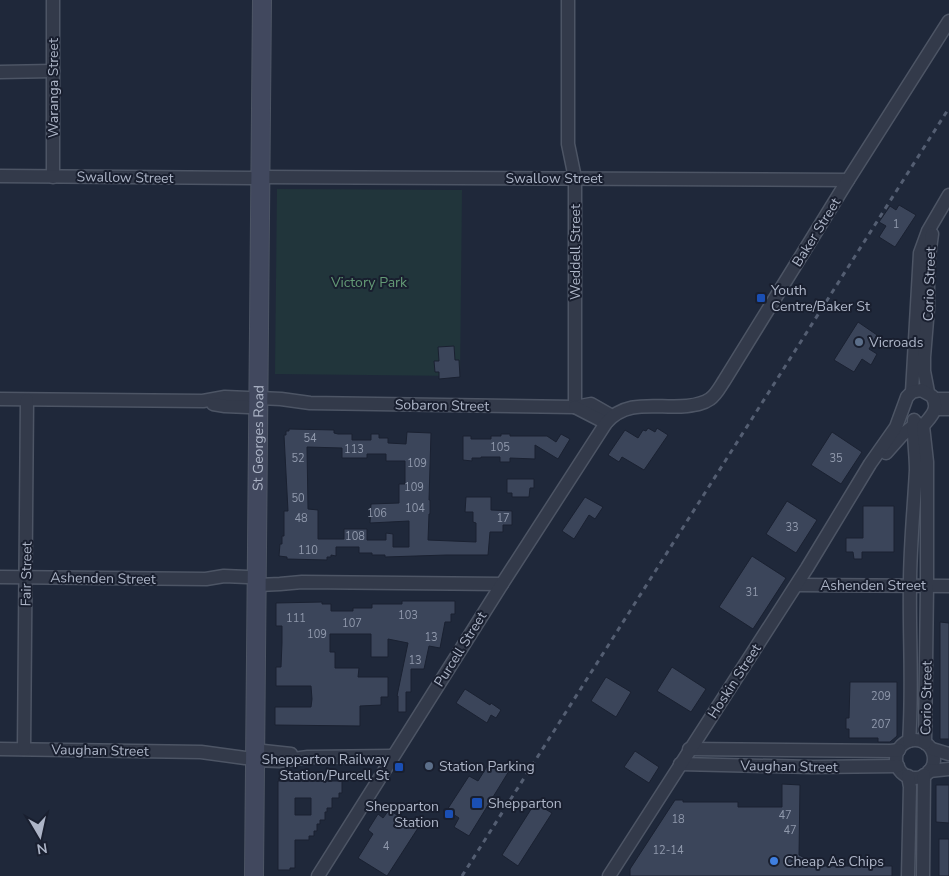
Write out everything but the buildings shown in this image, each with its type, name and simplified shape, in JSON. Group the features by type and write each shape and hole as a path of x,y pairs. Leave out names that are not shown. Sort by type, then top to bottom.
{"street":[{"name":"Waranga Street","path":"53,0 53,176"},
{"name":"Weddell Street","path":"569,2 568,144 575,178 575,407"},
{"name":"St Georges Road","path":"244,876 252,666 257,4"},
{"name":"Baker Street","path":"609,420 623,409 630,407 702,404 714,395 949,21"},
{"path":"0,72 53,71"},
{"name":"Swallow Street","path":"0,176 848,180"},
{"path":"939,212 949,195"},
{"name":"Corio Street","path":"912,392 918,264 924,240 939,212"},
{"name":"Corio Street","path":"909,741 911,528 916,467 925,412 924,371 928,308 928,264 932,232 939,212"},
{"path":"912,392 921,390 925,412"},
{"name":"Hoskin Street","path":"609,876 797,585 870,464 896,427 907,397 912,392"},
{"name":"Sobaron Street","path":"0,399 203,402 225,398 253,402 281,399 310,403 575,407 591,404 609,420"},
{"path":"925,412 949,399"},
{"name":"Fair Street","path":"24,749 27,400"},
{"path":"904,406 906,412 949,409"},
{"name":"Corio Street","path":"925,412 922,426 927,462 928,746"},
{"name":"Hoskin Street","path":"859,485 902,435 925,412"},
{"name":"Purcell Street","path":"318,876 392,756 609,420"},
{"name":"Ashenden Street","path":"0,577 206,579 224,576 252,581 280,577 302,582 502,584"},
{"name":"Ashenden Street","path":"797,585 949,586"},
{"path":"949,754 915,740 909,741 899,750 896,761 898,766 908,776 913,778 949,769"},
{"path":"923,876 927,773 934,763 934,754 928,746"},
{"name":"Vaughan Street","path":"0,749 201,752 223,748 250,754 308,757 392,756"},
{"name":"Vaughan Street","path":"689,750 899,750"},
{"name":"St Georges Road","path":"250,754 254,876"},
{"name":"Vaughan Street","path":"680,764 813,767 898,766"},
{"path":"908,776 910,788 908,876"}],"green space":[{"name":"Victory Park","path":"277,189 462,190 460,376 275,374"}],"railway":[{"path":"462,876 949,108"}],"place":[{"name":"Youth Centre/Baker St","path":"761,298"},
{"name":"Vicroads","path":"859,342"},
{"name":"Station Parking","path":"429,766"},
{"name":"Shepparton Railway Station/Purcell St","path":"399,767"},
{"name":"Shepparton","path":"477,803"},
{"name":"Shepparton Station","path":"449,814"},
{"name":"Cheap As Chips","path":"774,861"}]}
